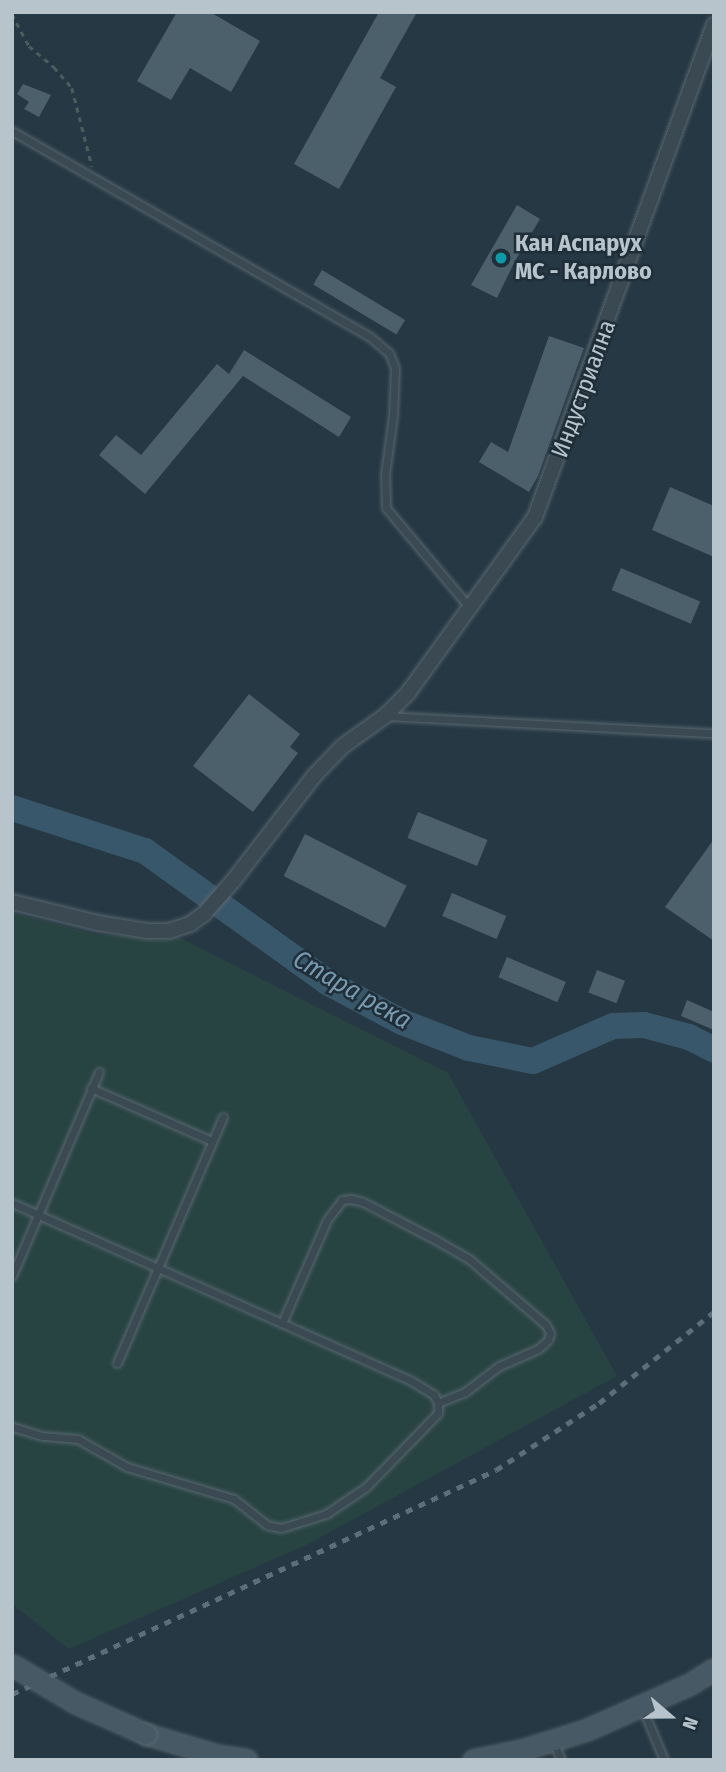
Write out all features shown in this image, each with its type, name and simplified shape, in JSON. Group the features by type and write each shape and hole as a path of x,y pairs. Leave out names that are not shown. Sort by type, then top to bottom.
{"main road":[{"path":"12,1665 74,1702 146,1734 220,1756 247,1760"},
{"path":"477,1759 586,1730 714,1669"}],"street":[{"name":"Индустриална","path":"12,902 98,923 148,931 169,931 190,924 204,914 233,881 315,775 343,746 385,716 408,693 535,517 549,485 714,26"}],"lane":[{"path":"12,131 370,337 388,353 395,368 393,415 385,475 386,508 469,607"},
{"path":"385,716 714,733"},
{"path":"12,1276 99,1072"},
{"path":"92,1087 212,1141"},
{"path":"117,1363 223,1117"},
{"path":"282,1323 327,1220 342,1200 363,1202 469,1259 546,1325 550,1333 548,1340 538,1349 499,1366 465,1392 438,1403"},
{"path":"12,1203 40,1213 410,1380 434,1395 438,1403 438,1413 366,1487 326,1514 281,1528 267,1525 228,1496 127,1467 78,1439 42,1436 12,1427"},
{"path":"641,1706 664,1760"},
{"path":"552,1741 561,1760"}],"path":[{"path":"12,13 29,46 54,66 72,88 96,179"}],"green space":[{"path":"12,913 98,935 178,937 448,1073 617,1376 306,1545 69,1649 12,1604"}],"building":[{"path":"177,12 210,12 260,41 231,92 190,68 171,100 137,81"},
{"path":"379,12 417,12 380,78 396,87 339,189 294,164"},
{"path":"23,84 51,95 39,117 24,109 29,102 17,94"},
{"path":"517,205 540,219 497,298 471,285"},
{"path":"322,270 405,320 396,335 313,285"},
{"path":"549,336 584,348 538,476 529,492 479,462 491,442 508,452"},
{"path":"244,350 351,417 339,437 243,376 145,494 99,455 116,435 141,455 217,364 229,374"},
{"path":"670,487 714,506 714,557 652,530"},
{"path":"621,568 700,602 691,624 612,590"},
{"path":"249,694 300,734 290,747 298,753 253,812 193,766"},
{"path":"418,812 488,840 477,866 408,838"},
{"path":"305,834 407,886 385,928 284,876"},
{"path":"714,839 714,941 665,907"},
{"path":"452,893 506,916 497,939 442,916"},
{"path":"507,957 566,982 557,1002 498,977"},
{"path":"597,970 625,981 616,1003 588,992"},
{"path":"687,1000 714,1012 714,1030 681,1016"}],"waterway":[{"name":"Стара река","path":"12,808 145,851 327,982 402,1022 469,1048 533,1061 613,1026 644,1025 689,1037 714,1050"}],"railway":[{"path":"12,1694 496,1470 599,1403 714,1312"}],"place":[{"name":"Кан Аспарух МС - Карлово","path":"501,258"}]}
